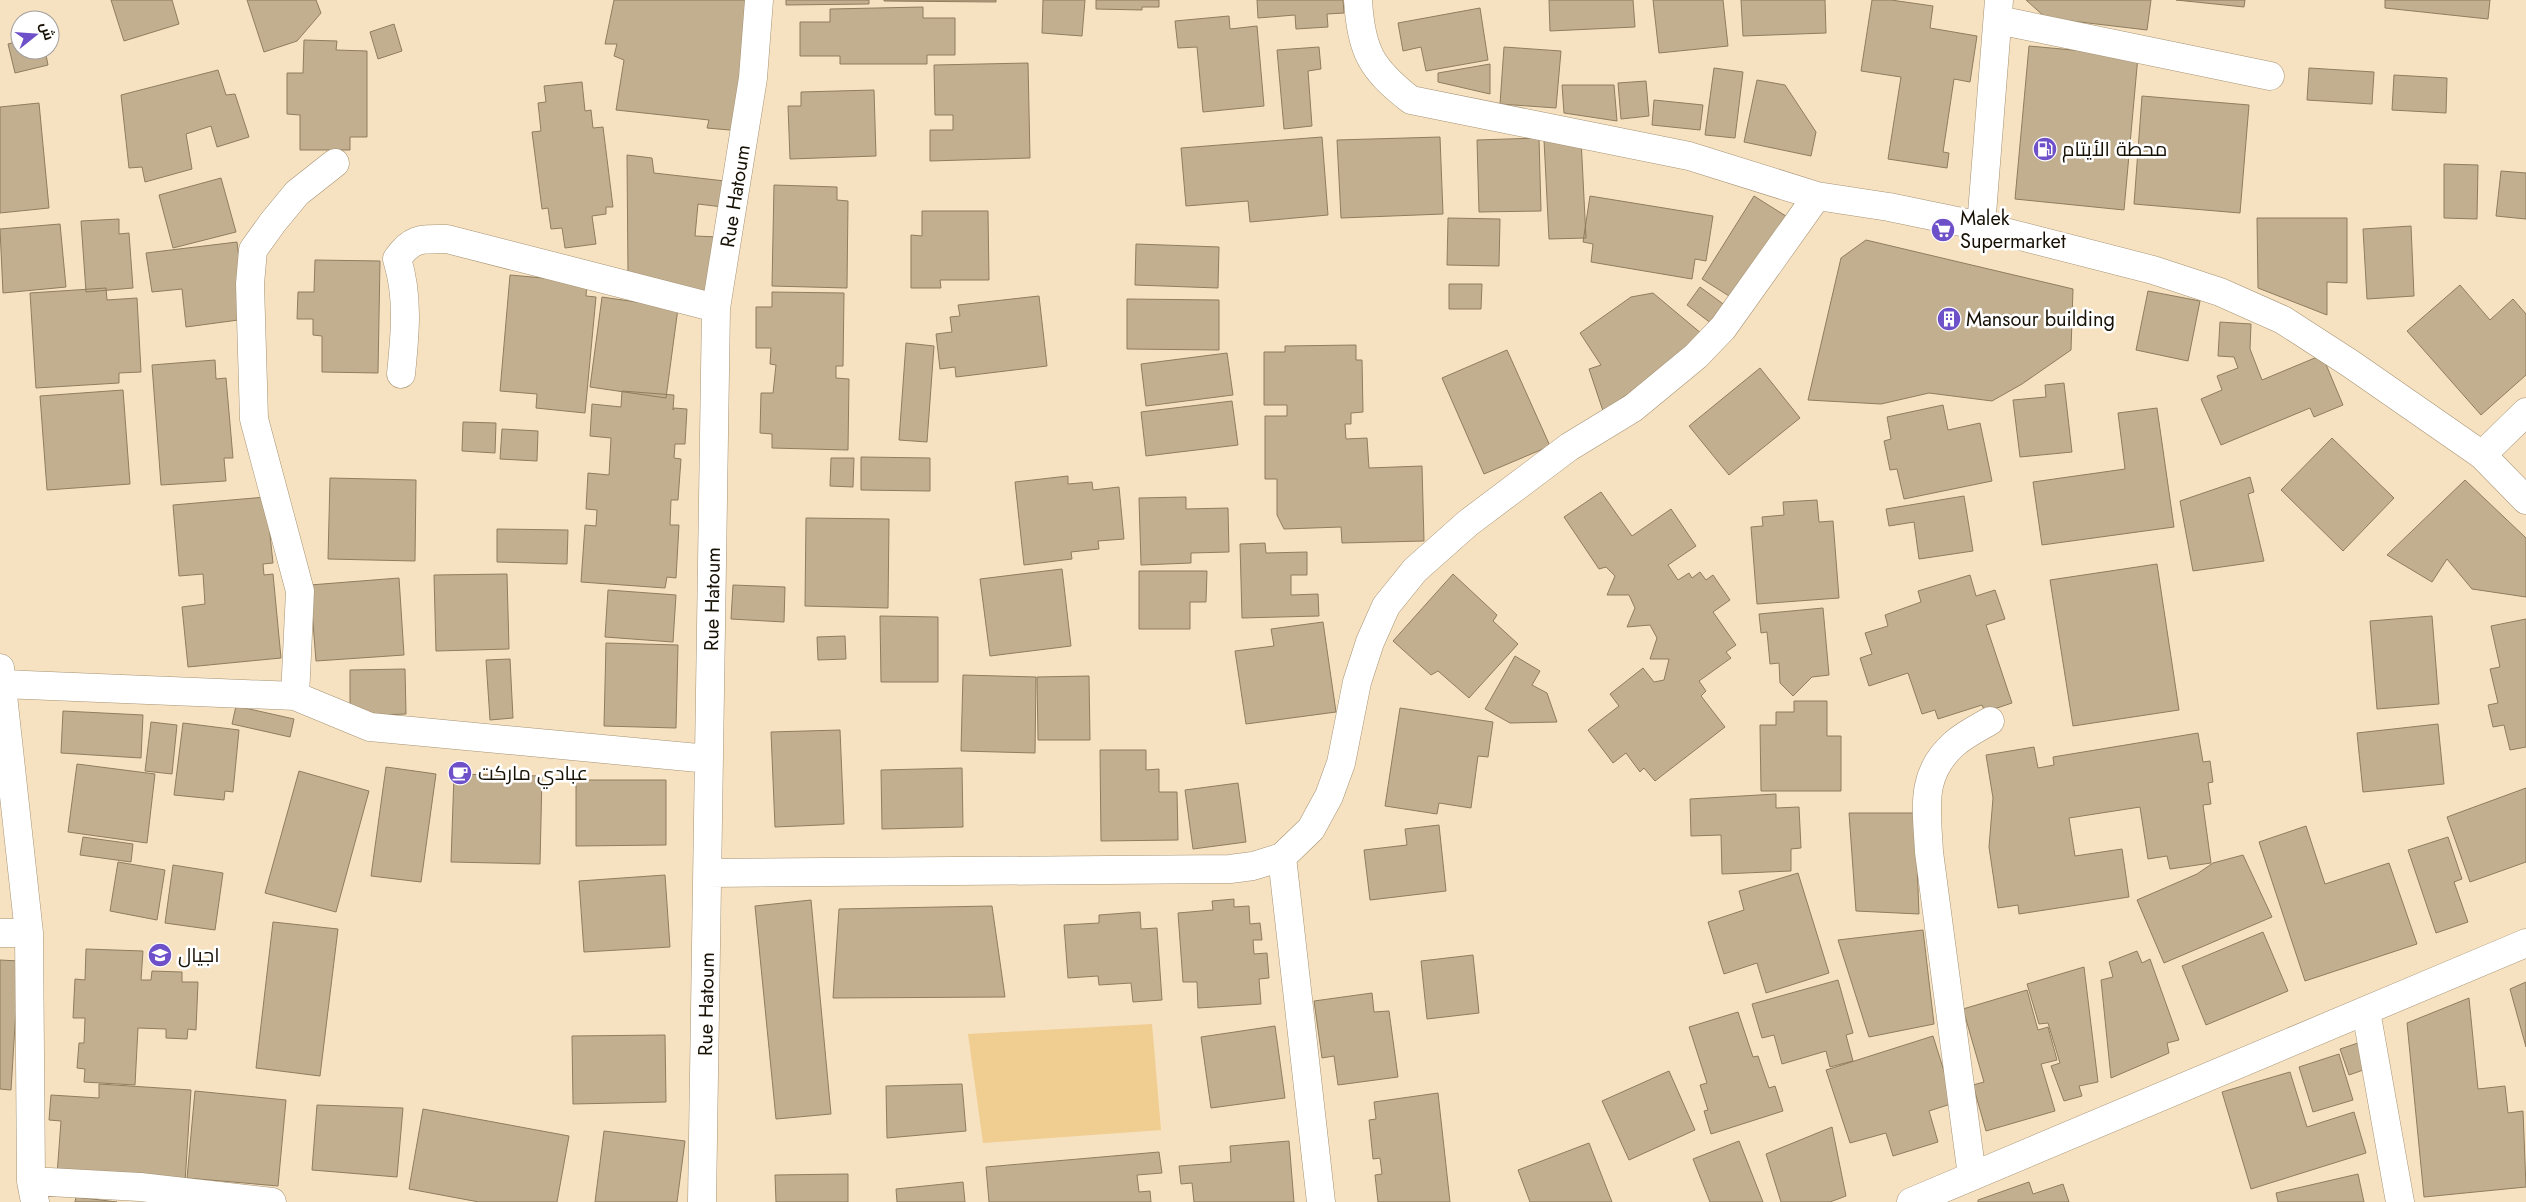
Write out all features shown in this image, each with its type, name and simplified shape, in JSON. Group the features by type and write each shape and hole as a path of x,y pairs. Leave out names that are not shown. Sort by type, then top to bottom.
{"street":[{"name":"Rue Hatoum","path":"702,1202 716,308 753,78 759,0"},
{"path":"1358,0 1367,54 1385,80 1410,100 1689,156 1817,196 1889,207 1981,226 2153,270 2220,292 2284,320 2482,456 2526,500"},
{"path":"1981,226 1998,10 2270,76"},
{"path":"295,696 300,591 254,419 250,284 253,250 272,222 297,193 335,164"},
{"path":"708,873 1230,869 1253,866 1282,857 1311,828 1330,796 1341,762 1357,682 1386,606 1415,570 1468,523 1568,447 1633,408 1696,356 1723,328 1817,196"},
{"path":"401,374 404,338 404,284 397,259 406,246 421,239 447,239 716,308"},
{"path":"2482,456 2526,412"},
{"path":"272,1202 140,1187 33,1191 30,933 1,676 295,696 370,727 709,759"},
{"path":"1972,1176 1929,852 1926,806 1929,778 1940,759 1955,743 1990,721"},
{"path":"1282,857 1320,1202"},
{"path":"0,933 30,933"},
{"path":"1911,1202 2526,943"},
{"path":"2366,1011 2400,1202"}],"shaded area":[{"path":"1152,1024 1161,1130 983,1143 968,1034"}],"building":[{"path":"111,0 172,0 179,24 124,41"},
{"path":"247,0 316,0 321,13 297,41 264,52"},
{"path":"614,0 745,0 741,131 707,128 709,120 616,110 624,60 614,56 617,44 605,44"},
{"path":"786,0 869,0 869,4 786,5"},
{"path":"884,0 996,0 996,2 884,1"},
{"path":"1043,0 1085,0 1082,36 1042,33"},
{"path":"1096,0 1159,0 1159,7 1142,7 1142,10 1096,9"},
{"path":"1257,0 1343,0 1344,13 1327,14 1328,27 1296,29 1295,15 1258,18"},
{"path":"1549,0 1633,0 1635,27 1550,31"},
{"path":"1653,0 1723,0 1728,46 1659,53"},
{"path":"1741,0 1825,0 1826,33 1743,36"},
{"path":"1872,0 1891,0 1933,6 1930,28 1977,36 1970,82 1954,79 1943,152 1949,153 1947,168 1888,159 1901,77 1861,71"},
{"path":"2026,0 2151,0 2147,30 2046,18"},
{"path":"2176,0 2245,0 2244,7"},
{"path":"2385,0 2490,0 2488,19 2385,8"},
{"path":"923,7 923,18 955,18 955,55 927,55 927,64 840,64 840,56 800,56 800,22 830,22 830,9"},
{"path":"1480,8 1488,60 1426,71 1421,47 1403,51 1398,23"},
{"path":"1229,16 1230,29 1257,26 1264,106 1203,112 1197,47 1178,48 1175,21"},
{"path":"394,24 402,51 378,59 370,32"},
{"path":"304,40 337,41 336,50 367,51 367,137 350,137 350,150 300,150 300,115 287,114 287,73 303,73"},
{"path":"2029,46 2138,56 2124,210 2015,199"},
{"path":"1319,47 1321,69 1308,71 1312,126 1284,129 1277,50"},
{"path":"1504,47 1561,51 1556,108 1500,104"},
{"path":"12,60 47,60 48,65 15,73"},
{"path":"1028,63 1030,158 930,161 930,130 953,130 953,115 935,115 934,65"},
{"path":"1490,64 1490,94 1438,82 1438,73"},
{"path":"1714,68 1743,72 1735,138 1705,135"},
{"path":"2309,68 2374,72 2372,104 2307,100"},
{"path":"218,70 226,95 235,94 249,137 217,147 211,126 186,134 192,169 145,182 142,167 129,168 121,95"},
{"path":"2394,75 2447,78 2446,113 2392,110"},
{"path":"1757,80 1785,85 1816,132 1811,156 1744,142"},
{"path":"1646,81 1649,116 1621,119 1618,83"},
{"path":"582,82 585,111 591,110 593,128 603,127 613,207 606,207 606,214 592,216 596,244 565,248 562,228 551,229 548,208 542,209 532,132 541,131 538,103 546,102 544,86"},
{"path":"1562,85 1614,85 1617,121 1564,113"},
{"path":"874,90 876,156 790,159 788,106 801,106 801,92"},
{"path":"2142,96 2249,105 2240,213 2134,204"},
{"path":"1654,100 1703,105 1700,130 1652,125"},
{"path":"39,103 49,208 0,213 0,107"},
{"path":"1322,137 1328,215 1250,222 1248,201 1186,206 1181,148"},
{"path":"1440,137 1443,214 1341,218 1337,140"},
{"path":"1539,138 1541,211 1479,212 1477,140"},
{"path":"1581,139 1586,238 1549,239 1544,140"},
{"path":"627,155 652,158 654,173 734,182 731,208 698,204 695,236 719,237 708,293 628,275"},
{"path":"2444,164 2478,165 2477,219 2444,218"},
{"path":"2501,171 2526,173 2526,219 2496,216"},
{"path":"221,178 236,232 173,248 159,195"},
{"path":"774,185 837,187 837,200 848,201 847,288 772,286"},
{"path":"1590,196 1713,216 1706,261 1695,259 1692,279 1591,262 1593,244 1583,242"},
{"path":"1754,196 1789,218 1737,301 1702,279"},
{"path":"922,211 988,211 989,280 940,280 941,288 911,288 911,235 922,236"},
{"path":"1448,218 1500,219 1499,266 1447,265"},
{"path":"2257,218 2347,218 2347,283 2327,282 2327,315 2258,288"},
{"path":"119,219 119,234 129,233 133,288 86,292 81,221"},
{"path":"60,224 66,287 3,293 0,229"},
{"path":"2411,226 2414,296 2367,299 2363,229"},
{"name":"Mansour building","path":"1866,240 2073,289 2071,350 2022,384 1992,401 1929,393 1881,404 1808,400 1841,258"},
{"path":"237,242 246,319 186,327 182,289 152,292 146,253"},
{"path":"1136,244 1219,247 1218,288 1135,285"},
{"path":"315,260 380,261 378,373 322,372 322,336 313,335 313,319 297,319 298,292 314,292"},
{"path":"510,275 587,282 586,296 596,297 585,413 536,408 537,394 500,391"},
{"path":"1449,284 1482,284 1481,309 1449,309"},
{"path":"2460,285 2490,320 2513,299 2526,314 2526,375 2481,415 2407,331"},
{"path":"1700,287 1730,309 1716,327 1687,305"},
{"path":"106,288 107,300 137,298 141,372 119,373 119,383 36,388 30,293"},
{"path":"2148,291 2200,301 2188,361 2136,350"},
{"path":"772,292 844,293 843,366 836,366 836,378 849,379 848,450 772,448 772,434 760,433 761,393 773,393 776,365 770,364 771,348 756,348 756,307 772,307"},
{"path":"1653,293 1702,334 1631,392 1603,411 1589,369 1601,365 1580,333 1631,297"},
{"path":"1039,296 1047,366 956,377 955,367 940,369 936,334 952,332 950,317 960,316 958,305"},
{"path":"602,297 678,308 666,398 590,387"},
{"path":"1127,299 1219,300 1219,350 1127,349"},
{"path":"2220,322 2251,324 2250,349 2262,380 2322,355 2343,405 2314,417 2310,408 2221,445 2201,399 2222,390 2217,376 2238,368 2234,357 2218,356"},
{"path":"906,343 934,346 927,442 899,440"},
{"path":"1356,345 1356,360 1362,360 1363,412 1351,413 1351,424 1345,424 1346,439 1367,438 1369,468 1422,466 1424,541 1342,543 1341,527 1284,529 1277,515 1277,479 1265,479 1265,416 1287,416 1287,405 1264,405 1264,352 1285,352 1285,346"},
{"path":"1507,350 1550,446 1484,474 1442,378"},
{"path":"1227,353 1233,395 1146,406 1141,364"},
{"path":"215,360 216,379 226,378 233,458 224,458 226,481 161,485 152,365"},
{"path":"1760,368 1800,418 1729,475 1689,426"},
{"path":"2064,383 2072,452 2020,457 2013,400 2046,397 2045,385"},
{"path":"123,390 130,484 47,490 40,396"},
{"path":"622,391 674,395 673,410 674,408 687,409 685,444 675,444 674,458 681,459 678,500 671,500 670,525 679,525 676,578 667,577 665,588 581,582 585,525 596,526 597,510 586,509 588,473 609,475 611,438 590,436 592,404 621,407"},
{"path":"1232,401 1238,445 1146,456 1141,412"},
{"path":"1943,405 1948,430 1980,423 1992,481 1904,499 1897,469 1890,470 1884,441 1891,439 1887,417"},
{"path":"2157,408 2174,527 2042,545 2033,482 2125,469 2118,413"},
{"path":"463,422 496,423 495,453 462,451"},
{"path":"502,429 538,431 537,461 500,459"},
{"path":"2332,438 2394,498 2343,551 2281,490"},
{"path":"861,457 930,458 930,491 861,490"},
{"path":"831,458 854,458 853,487 830,486"},
{"path":"1068,476 1068,484 1092,482 1093,490 1119,487 1124,539 1098,541 1099,549 1071,552 1072,559 1024,565 1015,482"},
{"path":"2250,477 2254,492 2248,494 2264,561 2193,571 2180,501"},
{"path":"330,478 416,480 415,561 328,559"},
{"path":"2465,480 2526,538 2526,597 2472,589 2447,559 2432,582 2387,555"},
{"path":"1601,492 1632,536 1671,509 1696,546 1668,565 1678,580 1689,573 1692,578 1700,572 1706,580 1713,575 1730,600 1713,612 1736,645 1726,652 1731,658 1699,681 1706,691 1701,696 1725,727 1655,781 1644,768 1640,772 1626,753 1613,763 1588,730 1619,706 1610,694 1643,668 1654,682 1664,680 1669,659 1650,659 1657,638 1650,625 1627,627 1635,608 1629,595 1607,595 1615,576 1606,567 1599,569 1564,517"},
{"path":"1964,496 1973,551 1919,559 1914,522 1889,526 1886,509"},
{"path":"266,497 273,563 263,564 264,575 273,574 281,658 188,667 182,607 205,604 203,574 179,576 173,505"},
{"path":"1186,497 1186,509 1228,508 1229,552 1191,553 1191,563 1141,565 1139,498"},
{"path":"1817,500 1819,522 1833,521 1839,598 1757,604 1751,527 1763,526 1762,517 1784,515 1783,502"},
{"path":"806,518 889,519 888,608 805,606"},
{"path":"497,529 568,530 567,564 497,562"},
{"path":"1265,543 1266,553 1307,552 1307,575 1291,575 1291,595 1318,594 1319,616 1242,618 1240,544"},
{"path":"2157,564 2179,710 2073,726 2050,580"},
{"path":"1062,569 1071,646 990,656 980,579"},
{"path":"1139,571 1207,571 1206,602 1190,602 1190,629 1139,629"},
{"path":"507,574 509,649 436,651 434,575"},
{"path":"1453,574 1497,615 1493,621 1518,644 1469,698 1438,671 1431,675 1393,641"},
{"path":"1970,575 1976,596 1995,590 2005,619 1986,625 2012,703 1985,712 1982,705 1938,719 1935,710 1922,714 1908,673 1869,686 1860,658 1872,654 1865,633 1888,626 1885,615 1921,602 1918,591"},
{"path":"399,578 404,655 316,661 310,585"},
{"path":"733,585 785,587 784,622 731,619"},
{"path":"608,590 676,595 673,642 605,637"},
{"path":"1823,608 1829,675 1812,677 1793,696 1780,683 1779,663 1770,664 1767,632 1761,633 1759,614"},
{"path":"880,616 938,617 938,682 881,682"},
{"path":"2432,616 2439,704 2377,709 2370,621"},
{"path":"2526,619 2526,747 2510,750 2504,725 2493,727 2488,705 2498,703 2490,669 2500,667 2491,626"},
{"path":"1323,622 1336,712 1246,724 1235,651 1274,646 1271,629"},
{"path":"845,636 846,659 818,660 817,637"},
{"path":"606,643 678,645 676,728 604,726"},
{"path":"1515,656 1540,671 1532,685 1547,693 1557,722 1510,723 1485,709"},
{"path":"510,659 513,718 490,720 486,660"},
{"path":"405,669 406,714 350,716 350,670"},
{"path":"963,675 1036,677 1035,753 961,751"},
{"path":"1089,676 1090,740 1038,740 1037,677"},
{"path":"1794,701 1827,701 1827,736 1841,736 1841,791 1761,791 1760,725 1776,725 1776,712 1794,712"},
{"path":"236,706 294,719 290,737 232,724"},
{"path":"1400,708 1493,722 1488,757 1478,756 1471,808 1439,803 1437,814 1385,806"},
{"path":"63,711 143,715 141,758 61,753"},
{"path":"151,722 177,725 172,774 145,771"},
{"path":"183,723 239,730 233,792 225,791 224,800 174,795"},
{"path":"2438,724 2444,784 2363,792 2357,733"},
{"path":"840,730 844,824 775,827 771,732"},
{"path":"2198,733 2203,762 2210,761 2213,782 2208,783 2211,804 2203,805 2211,863 2170,869 2167,856 2148,859 2140,807 2069,818 2075,856 2122,849 2129,897 2019,914 2018,905 1998,908 1989,847 1993,798 1986,755 2034,747 2038,768 2054,765 2053,757"},
{"path":"1100,750 1146,750 1146,770 1159,769 1159,792 1177,792 1178,840 1101,841"},
{"path":"77,764 155,774 147,843 68,832"},
{"path":"386,767 436,774 421,882 371,876"},
{"path":"962,768 963,827 882,829 881,770"},
{"path":"299,771 369,791 336,912 265,893"},
{"path":"454,774 542,776 540,864 451,862"},
{"path":"576,780 666,780 666,845 576,846"},
{"path":"1238,783 1246,842 1193,849 1185,790"},
{"path":"2526,788 2526,862 2470,882 2447,817"},
{"path":"1776,794 1776,808 1799,807 1801,848 1791,849 1791,871 1722,874 1721,835 1691,836 1690,799"},
{"path":"1849,813 1915,813 1919,914 1856,911"},
{"path":"1439,825 1446,891 1370,900 1364,850 1407,845 1405,829"},
{"path":"2306,826 2325,884 2389,863 2417,944 2305,981 2259,842"},
{"path":"83,837 133,844 131,862 80,855"},
{"path":"2448,837 2462,879 2454,882 2468,922 2436,933 2408,850"},
{"path":"2243,855 2272,917 2164,963 2137,900 2197,874 2213,863"},
{"path":"118,862 165,870 157,920 110,911"},
{"path":"173,865 223,873 215,930 165,923"},
{"path":"1798,873 1829,973 1766,993 1757,963 1724,974 1708,922 1744,910 1739,891"},
{"path":"665,875 670,947 584,952 579,881"},
{"path":"1234,899 1234,907 1249,906 1250,924 1260,923 1262,940 1253,940 1254,954 1267,953 1269,978 1259,979 1261,1004 1198,1008 1197,982 1183,982 1178,913 1213,910 1212,901"},
{"path":"811,900 831,1114 776,1119 755,906"},
{"path":"992,906 1005,997 833,998 839,909"},
{"path":"1140,912 1141,929 1157,928 1162,1000 1133,1002 1131,983 1099,985 1098,976 1068,978 1064,925 1099,923 1099,915"},
{"path":"273,922 338,929 320,1076 256,1068"},
{"path":"1923,930 1934,1024 1869,1037 1838,940"},
{"path":"2263,932 2288,991 2206,1025 2182,966"},
{"path":"86,949 143,951 141,980 151,980 152,971 182,972 182,982 198,982 196,1030 188,1029 187,1039 166,1038 166,1029 138,1028 135,1085 84,1082 85,1069 77,1068 79,1043 84,1043 85,1018 73,1018 75,979 85,980"},
{"path":"2137,951 2142,963 2150,959 2179,1040 2167,1043 2169,1053 2111,1078 2101,980 2113,977 2109,962"},
{"path":"1473,955 1479,1013 1427,1019 1421,961"},
{"path":"0,960 19,961 11,1090 0,1089"},
{"path":"2084,967 2098,1082 2079,1086 2082,1096 2064,1101 2051,1066 2060,1063 2048,1023 2039,1024 2027,984"},
{"path":"1838,980 1853,1033 1846,1035 1853,1061 1830,1067 1826,1051 1782,1064 1774,1035 1762,1038 1752,1004"},
{"path":"2526,982 2526,1047 2510,989"},
{"path":"2027,990 2038,1030 2048,1027 2057,1060 2041,1064 2055,1111 1986,1131 1973,1085 1984,1082 1963,1009"},
{"path":"1372,993 1374,1012 1389,1011 1398,1077 1338,1085 1334,1056 1322,1058 1314,1001"},
{"path":"2469,998 2478,1089 2505,1086 2508,1113 2523,1111 2526,1187 2424,1197 2407,1023"},
{"path":"1738,1012 1753,1057 1758,1056 1769,1088 1775,1086 1783,1111 1711,1134 1704,1111 1708,1110 1700,1085 1707,1083 1689,1027"},
{"path":"1275,1026 1285,1098 1211,1108 1201,1037"},
{"path":"665,1035 666,1102 573,1104 572,1036"},
{"path":"1933,1036 1954,1103 1929,1111 1938,1142 1893,1156 1886,1133 1850,1143 1826,1070"},
{"path":"2364,1041 2372,1067 2349,1075 2340,1049"},
{"path":"2339,1054 2353,1100 2313,1112 2299,1067"},
{"path":"1669,1071 1695,1130 1629,1160 1602,1101"},
{"path":"2290,1072 2307,1127 2354,1112 2366,1153 2251,1189 2222,1092"},
{"path":"99,1084 191,1090 185,1182 57,1175 61,1121 49,1120 51,1095 99,1098"},
{"path":"962,1084 966,1131 887,1138 886,1086"},
{"path":"195,1091 286,1100 278,1186 187,1178"},
{"path":"1438,1093 1450,1202 1378,1202 1375,1175 1382,1174 1380,1158 1373,1159 1369,1120 1376,1119 1374,1102"},
{"path":"317,1105 403,1108 397,1177 312,1170"},
{"path":"423,1109 569,1136 557,1202 479,1202 409,1189"},
{"path":"1832,1127 1846,1196 1830,1202 1781,1202 1766,1154"},
{"path":"604,1131 685,1141 677,1202 595,1202"},
{"path":"1289,1141 1294,1202 1194,1202 1192,1183 1181,1184 1179,1166 1231,1162 1230,1146"},
{"path":"1739,1141 1763,1202 1710,1202 1693,1159"},
{"path":"1589,1143 1612,1202 1530,1202 1518,1170"},
{"path":"1159,1152 1162,1173 1137,1175 1139,1192 1150,1191 1151,1202 989,1202 986,1167"},
{"path":"848,1174 848,1202 776,1202 775,1175"},
{"path":"2358,1174 2364,1202 2278,1202 2276,1193"},
{"path":"963,1182 965,1202 897,1202 896,1189"},
{"path":"2029,1182 2033,1194 2063,1184 2069,1202 1978,1202 1978,1200"},
{"path":"76,1197 117,1202 75,1202"}],"place":[{"name":"محطة الأيتام","path":"2045,149"},
{"name":"Malek Supermarket","path":"1943,230"},
{"name":"Mansour building","path":"1949,319"},
{"name":"عبادي ماركت","path":"460,773"},
{"name":"اجيال","path":"160,955"}]}
